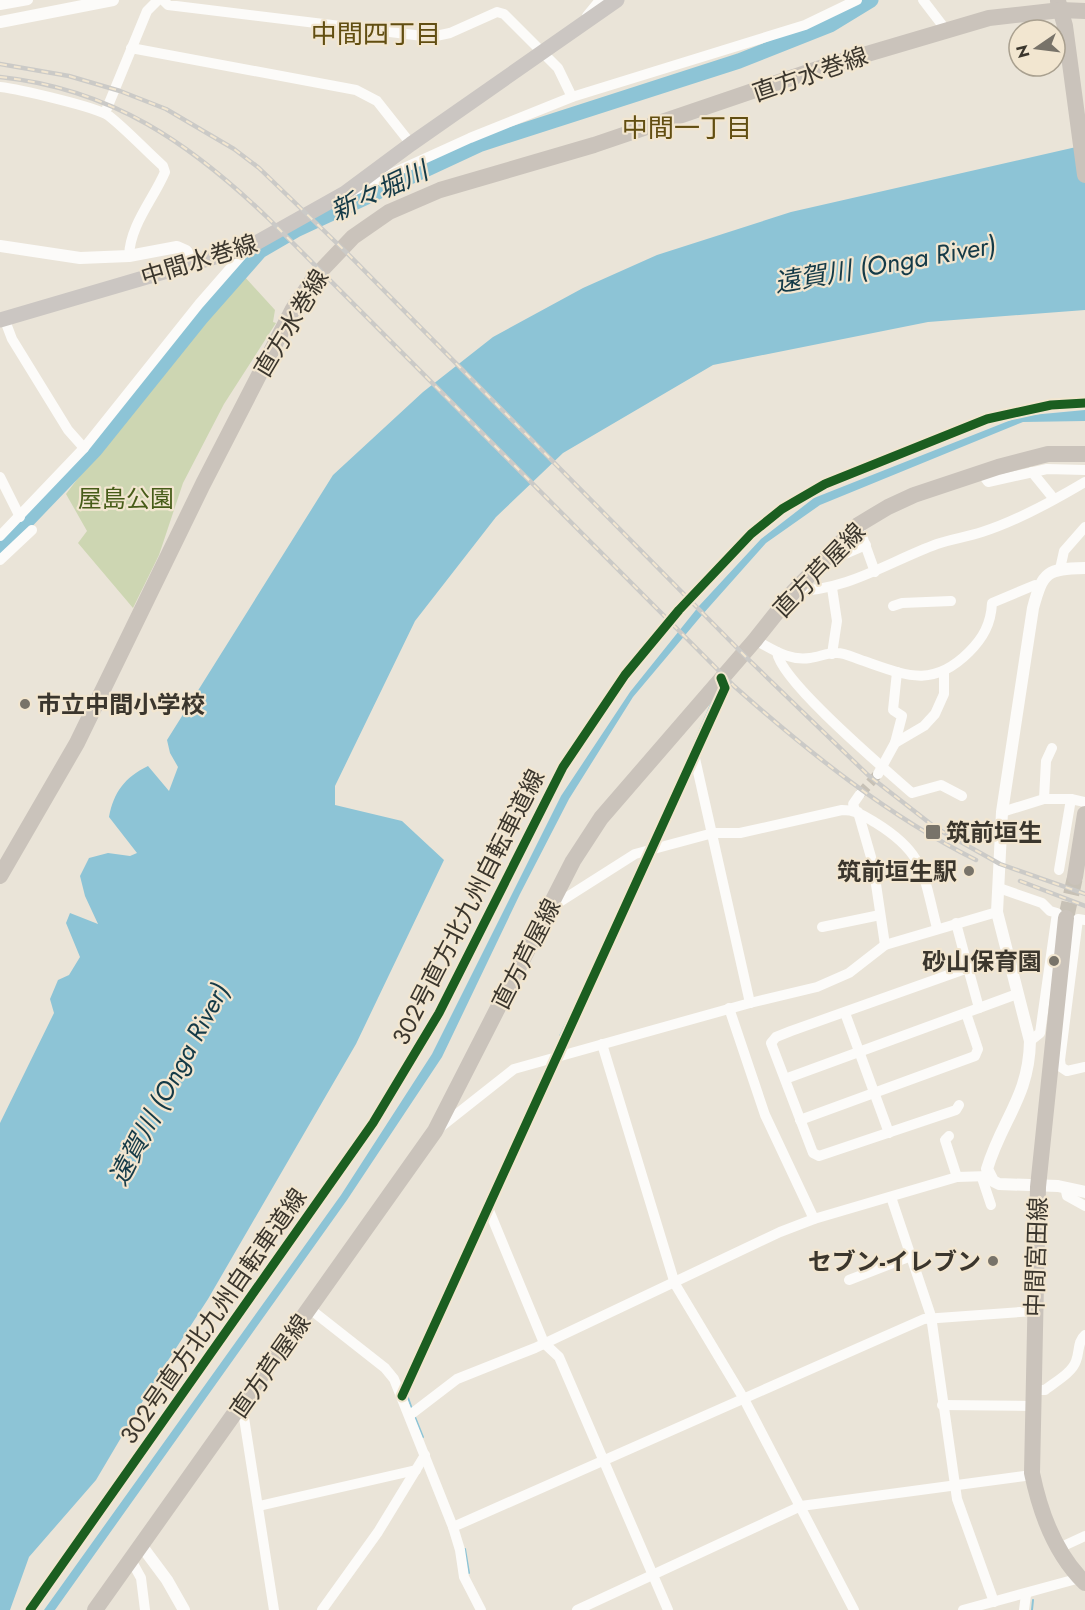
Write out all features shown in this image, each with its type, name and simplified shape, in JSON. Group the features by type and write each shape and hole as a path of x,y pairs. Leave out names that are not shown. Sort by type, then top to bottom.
{"main road":[{"name":"中間水巻線","path":"2,319 249,247 345,193 617,0"},
{"name":"直方水巻線","path":"0,876 77,743 203,484 293,309 314,278 353,237 389,212 440,189 604,142 823,67 989,18 1060,5 1085,12"},
{"path":"1060,5 1065,26 1085,175"},
{"name":"直方芦屋線","path":"95,1610 435,1131 568,872 601,818 755,640 794,591 858,525 914,495 981,472 1048,454 1085,454"},
{"path":"1075,877 1085,814"},
{"name":"中間宮田線","path":"1071,918 1038,1187 1032,1476 1038,1502 1059,1548 1082,1581"}],"street":[{"path":"0,22 112,0"},
{"path":"105,113 147,11 158,0"},
{"path":"163,0 168,5 431,37 450,33 498,12 504,14 558,68 572,97"},
{"path":"577,28 600,0"},
{"path":"345,193 359,191 470,138 572,97 805,25 857,0"},
{"path":"923,0 946,30"},
{"path":"0,5 25,1 24,18"},
{"path":"131,48 357,90 377,101 411,144"},
{"path":"0,87 105,113 129,131 135,141 163,166 165,172 156,193 132,231 129,256"},
{"path":"0,246 80,258 129,256 177,246 186,251 195,262"},
{"path":"0,536 84,448 192,313 249,247"},
{"path":"2,319 68,430 84,448"},
{"path":"981,472 988,482 1047,469 1085,470"},
{"path":"1032,472 1054,500"},
{"path":"0,477 20,517"},
{"path":"794,591 818,591 832,588 938,544 983,532 1054,500 1085,482"},
{"path":"858,525 875,572"},
{"path":"1060,569 1064,551 1085,527"},
{"path":"0,560 32,530"},
{"path":"831,560 866,544"},
{"path":"991,1205 986,1177 987,1169 1024,1088 1030,1041 997,912 1002,812 1039,586 1047,574 1060,569 1085,568"},
{"path":"755,640 795,659 838,653 916,676 944,673 956,666 981,639 989,621 992,603 1035,585 1039,586"},
{"path":"832,588 837,621 832,654"},
{"path":"893,606 902,603 951,601"},
{"path":"777,652 778,662 788,674 881,770 912,792 941,785 962,796"},
{"path":"881,770 895,743 902,716 893,710 897,672"},
{"path":"895,743 924,726 935,714 944,694 944,673"},
{"path":"402,1396 724,688 722,678"},
{"path":"1044,799 1046,761 1052,748"},
{"path":"694,754 750,1003"},
{"path":"860,794 853,804 873,864 885,945"},
{"path":"1002,812 1044,799 1071,799 1085,802"},
{"path":"1059,870 1071,799"},
{"path":"550,908 635,854 713,834 740,832 843,810 857,811 909,847 918,861 937,928"},
{"path":"568,872 578,884 587,886"},
{"path":"999,888 1042,903 1050,911 1071,918"},
{"path":"435,1131 514,1069 729,1008 833,982 885,945 997,912"},
{"path":"822,927 880,915"},
{"path":"1030,1041 1040,1033 1071,918"},
{"path":"1071,918 1060,1060 1061,1067 1067,1071 1085,1067"},
{"path":"956,923 979,1008"},
{"path":"959,1105 956,1110 819,1156 813,1153 771,1043 776,1037 1007,953"},
{"path":"785,1079 1017,994"},
{"path":"729,1008 765,1115 814,1219"},
{"path":"845,1013 889,1133"},
{"path":"800,1120 975,1056 978,1049 966,1013"},
{"path":"602,1044 675,1284 744,1399 854,1610"},
{"path":"949,1136 945,1140 957,1176"},
{"path":"410,1415 457,1379 544,1343 814,1219 957,1176 986,1177 999,1184 1065,1187 1085,1192"},
{"path":"1065,1187 1067,1196 1085,1206"},
{"path":"891,1197 931,1316 953,1485 994,1602"},
{"path":"488,1208 544,1343 559,1357 668,1610"},
{"path":"849,1280 911,1256"},
{"path":"310,1309 385,1368 402,1396 453,1527 460,1550 464,1577 481,1610"},
{"path":"453,1527 931,1316 1034,1311"},
{"path":"942,1405 1032,1398 1071,1369 1076,1361 1080,1339 1085,1335"},
{"path":"242,1405 274,1610"},
{"path":"322,1610 378,1532 425,1455"},
{"path":"259,1506 416,1470"},
{"path":"577,1610 801,1506 1032,1476"},
{"path":"1059,1548 1085,1536"},
{"path":"141,1545 167,1580 184,1610"},
{"path":"131,1560 141,1578 145,1610"},
{"path":"963,1610 1082,1581"},
{"path":"1024,1610 1026,1595"}],"green space":[{"name":"屋島公園","path":"244,276 275,310 273,322 276,323 224,404 183,483 159,555 133,608 78,543 87,531 66,494 147,387"}],"water":[{"name":"遠賀川 (Onga River)","path":"1085,145 1085,310 928,322 713,365 563,453 496,517 415,621 335,786 335,805 402,821 444,860 356,1044 208,1299 154,1382 96,1480 29,1557 10,1610 0,1610 0,1123 54,1013 50,999 58,980 69,975 80,957 66,923 70,913 98,924 85,896 80,876 89,858 108,853 130,856 137,853 109,817 117,793 126,781 148,766 169,791 178,767 170,753 167,740 333,475 423,392 493,337 583,288 657,255 791,212"},
{"path":"1085,410 1085,421 1023,422 820,505 766,543 702,615 633,697 569,799 520,894 442,1057 347,1200 55,1610 44,1610 341,1195 432,1054 561,796 630,692 699,606 761,539 814,498 1021,416"}],"waterway":[{"name":"新々堀川","path":"0,549 95,450 201,318 260,251 296,230 481,144 739,61 830,25 871,0"},
{"path":"690,753 713,700"},
{"path":"560,1036 577,1001"},
{"path":"407,1395 412,1409"},
{"path":"415,1417 423,1437"},
{"path":"465,1549 469,1573"},
{"path":"1032,1610 1033,1600"}],"tunnel":[{"path":"860,794 878,774"},
{"path":"1066,918 1075,877"}],"railway":[{"path":"0,64 69,76 120,91 166,109 234,149 259,168 346,252 748,659 868,775 936,828 1000,864 1085,894"},
{"path":"0,77 40,83 114,107 147,124 209,166 269,219 734,686 849,781 943,843 976,860"},
{"path":"1020,881 1085,906"}],"cycle path":[{"name":"302号直方北九州自転車道線","path":"30,1610 373,1123 439,1013 563,767 625,675 679,610 751,534 782,509 825,484 987,419 1051,405 1085,403"},
{"path":"402,1396 725,688 721,678"}],"place":[{"name":"市立中間小学校","path":"25,704"},
{"name":"筑前垣生","path":"933,832"},
{"name":"筑前垣生駅","path":"969,871"},
{"name":"砂山保育園","path":"1054,961"},
{"name":"セブン-イレブン","path":"993,1261"}],"district":[{"name":"中間四丁目","path":"376,34"},
{"name":"中間一丁目","path":"687,128"}]}
